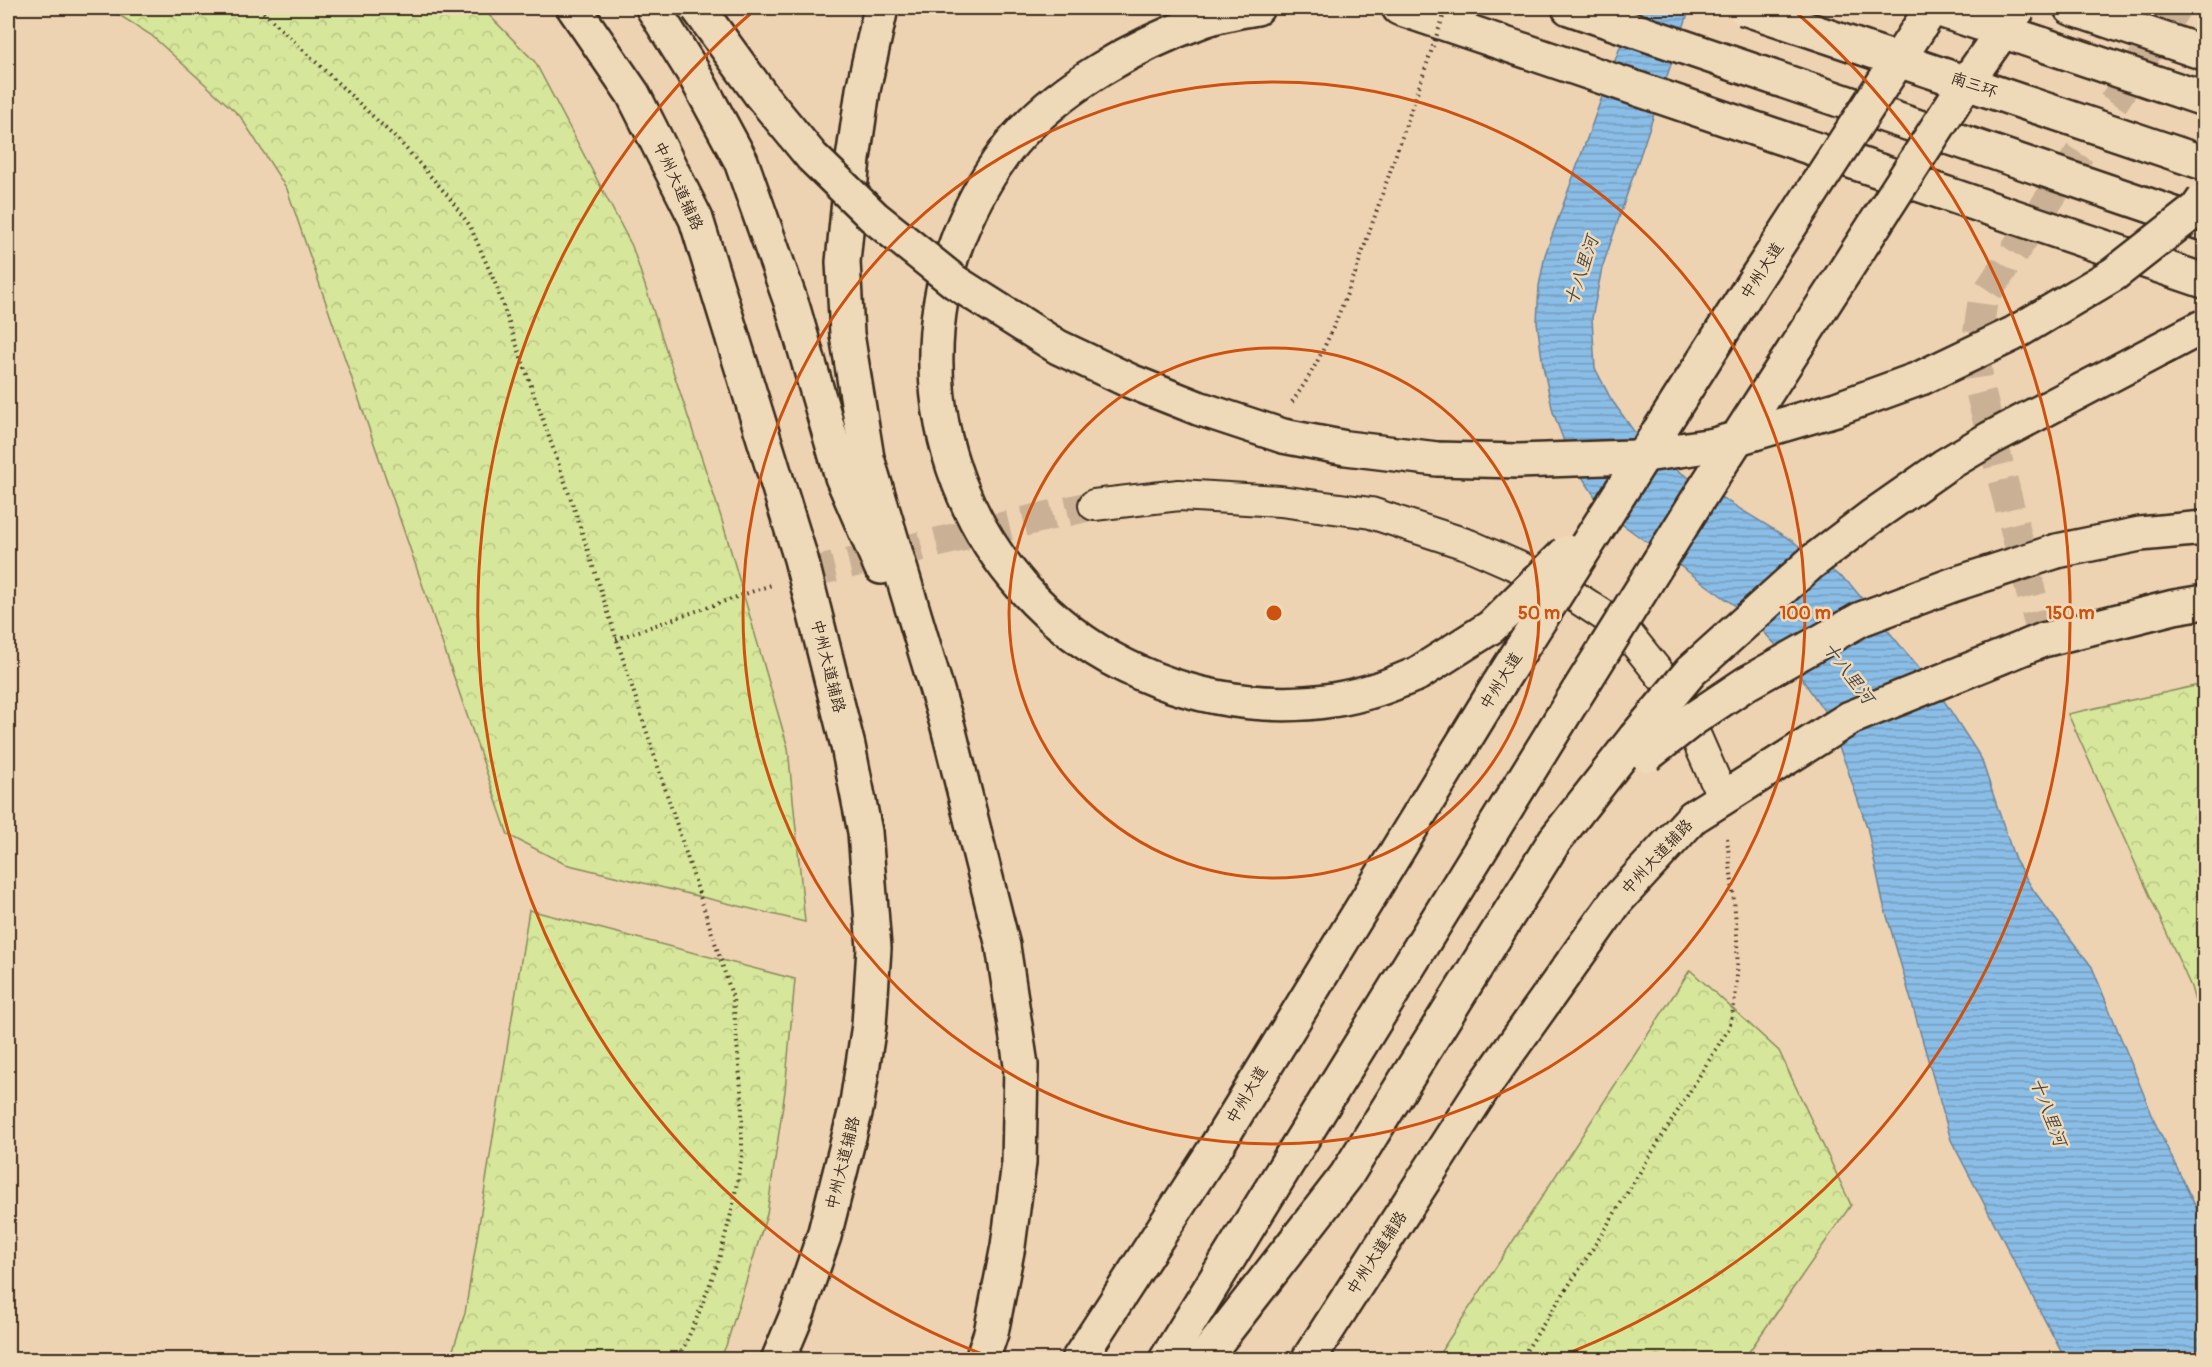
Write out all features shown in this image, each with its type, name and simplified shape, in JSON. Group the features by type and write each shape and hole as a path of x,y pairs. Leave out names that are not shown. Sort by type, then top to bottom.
{"main road":[{"name":"中州大道辅路","path":"574,8 633,94 696,219 805,574 848,746 863,821 874,948 868,1025 856,1109 824,1236 796,1317 778,1359"},
{"path":"653,8 693,72 741,161 793,308 842,477 948,727"},
{"path":"698,8 761,95 812,157 874,217 955,282 1058,347 1130,381 1198,408 1283,435 1346,448 1437,459 1518,461 1632,458 1714,445 1836,410 1921,378 2013,334 2114,274 2197,209 2205,199"},
{"path":"881,8 863,90 852,170 843,262 847,334 867,458 948,727 1003,946 1021,1065 1018,1173 1008,1246 991,1333 982,1359"},
{"path":"1257,8 1206,19 1116,59 1056,101 1014,141 988,177 967,216 951,255 941,296 936,338 940,422 951,463 966,502 986,539 1010,574 1069,632 1103,654 1176,688 1215,697 1256,702 1296,703 1336,699 1376,690 1417,674 1491,627 1609,510"},
{"path":"1400,8 2205,281"},
{"path":"1569,8 2205,224"},
{"name":"南三环","path":"1744,8 2205,163"},
{"path":"1933,8 2205,99"},
{"name":"中州大道","path":"1078,1359 1216,1147 1498,684 1933,8"},
{"path":"1167,1359 1700,496 1965,86 2019,8"},
{"path":"2071,8 2205,53"},
{"path":"1203,1359 1346,1176 1555,840 1578,812 1641,746 1691,671 1812,562 1944,466 1991,438 2205,326"},
{"path":"1641,746 1693,719 1747,683 1861,619 1952,585 2057,551 2140,534 2205,528"},
{"name":"中州大道辅路","path":"1308,1359 1483,1088 1617,900 1693,817 1850,718 2032,644 2174,607 2205,602"}],"street":[{"path":"1094,505 1179,495 1280,501 1371,513 1469,545 1553,582 1623,628 1679,698 1731,792"}],"path":[{"path":"259,8 402,144 448,196 470,226 495,283 575,511 733,998 742,1100 742,1155 732,1210 718,1263 678,1359"},
{"path":"1289,405 1309,380 1333,331 1355,274 1446,8"},
{"path":"616,639 805,574"},
{"path":"1520,1359 1590,1253 1729,1028 1736,1004 1739,964 1731,792"}],"green space":[{"path":"108,8 482,8 535,62 632,246 721,517 788,748 805,922 565,864 508,835 287,189 240,116 151,35"},
{"path":"2204,684 2204,1033 2191,987 2068,714"},
{"path":"529,910 795,979 785,1091 767,1214 720,1359 450,1359 465,1313"},
{"path":"1690,970 1779,1051 1851,1205 1744,1359 1436,1359"}],"water":[{"name":"十八里河","path":"1634,8 1690,8 1602,268 1592,318 1595,368 1611,399 1633,430 1673,468 1791,540 1850,584 1939,693 1981,758 2015,860 2034,891 2092,967 2157,1127 2204,1224 2204,1359 2065,1359 1951,1140 1883,902 1867,827 1825,712 1786,656 1748,615 1605,512 1571,460 1553,412 1543,366 1537,322 1539,286 1545,255"}],"tunnel":[{"path":"2043,640 1980,390 1975,354 1983,299 2176,8"},
{"path":"805,574 1094,505"}]}
